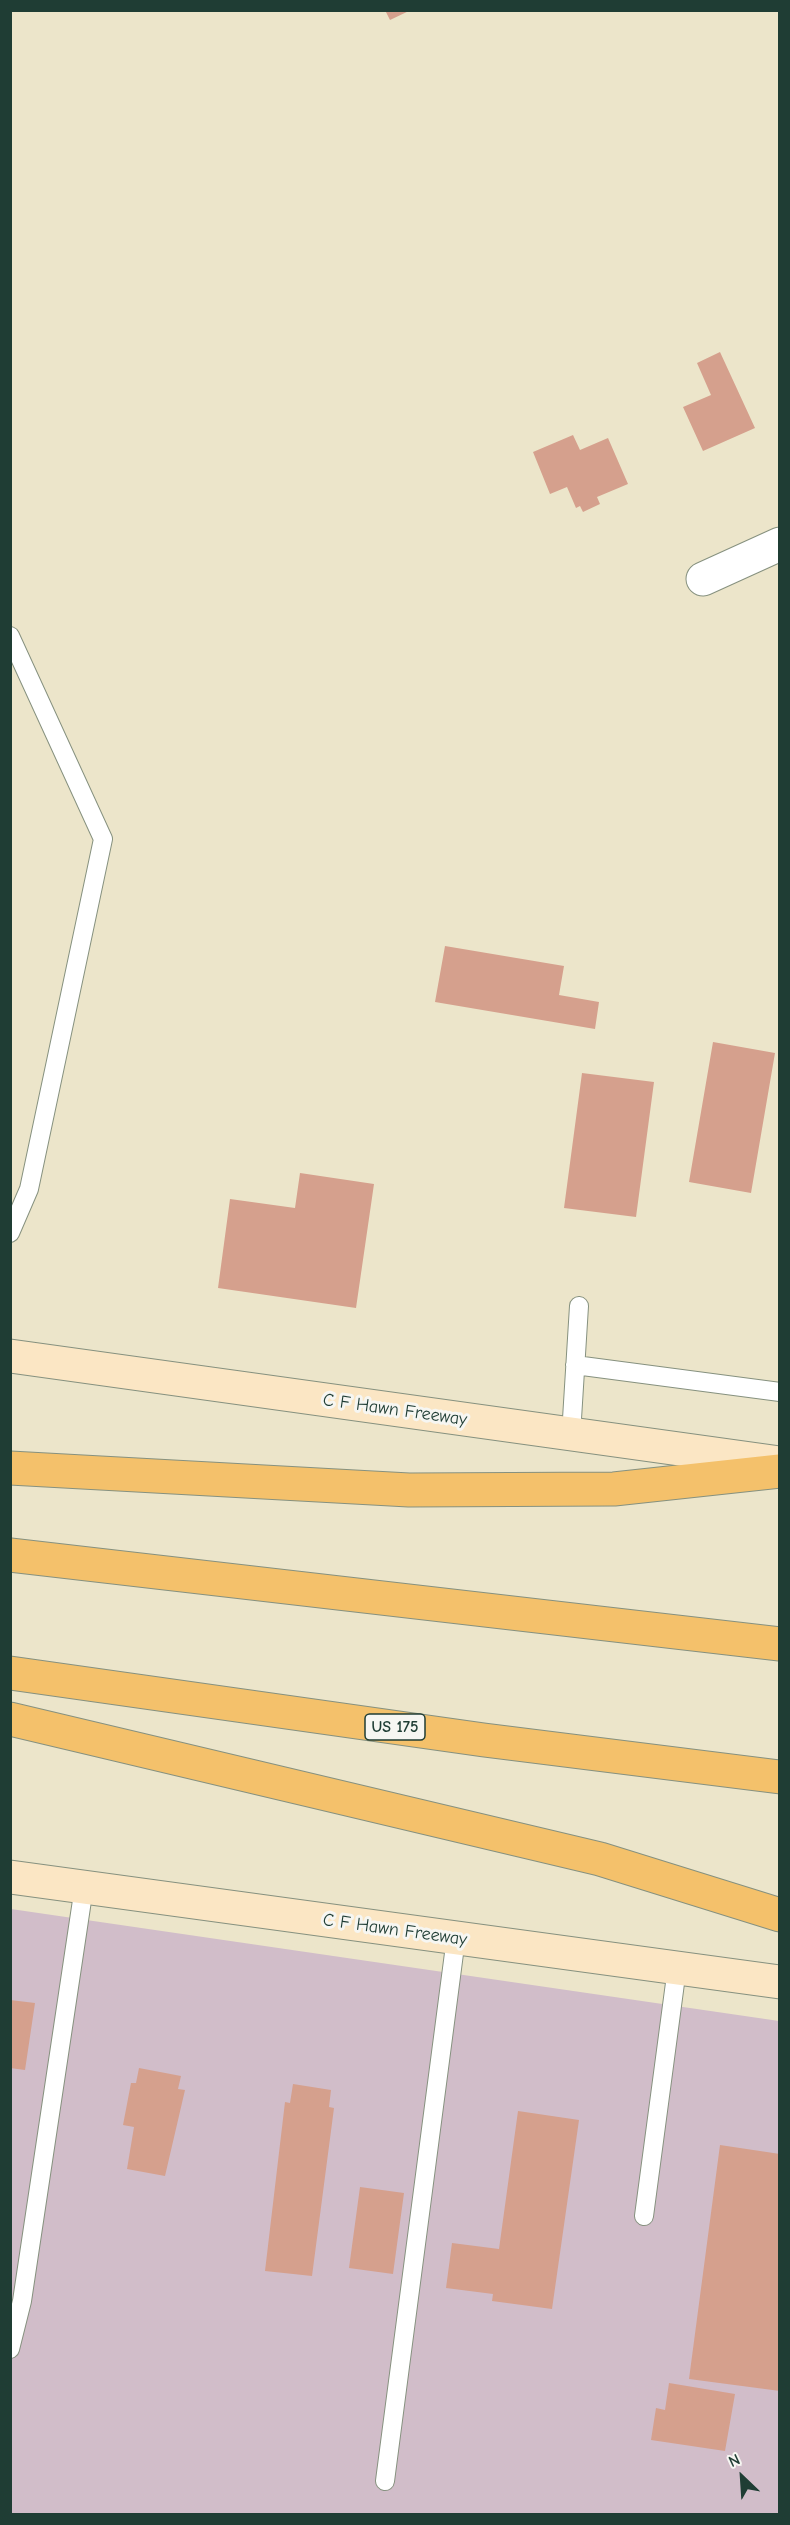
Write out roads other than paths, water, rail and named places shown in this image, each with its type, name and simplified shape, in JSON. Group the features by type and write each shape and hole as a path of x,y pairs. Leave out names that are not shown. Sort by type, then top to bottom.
{"highway":[{"path":"10,1468 409,1490 614,1489 780,1471"},
{"path":"10,1555 780,1644"},
{"name":"US 175","path":"10,1673 484,1740 780,1777"},
{"path":"10,1719 600,1859 780,1915"}],"main road":[{"name":"C F Hawn Freeway","path":"10,1356 780,1462"},
{"name":"C F Hawn Freeway","path":"10,1877 780,1982"}],"street":[{"path":"703,579 780,544"}],"lane":[{"path":"10,636 103,839 29,1189 10,1233"},
{"path":"571,1435 579,1306"},
{"path":"575,1365 780,1392"},
{"path":"10,2349 24,2290 84,1887"},
{"path":"385,2481 456,1938"},
{"path":"644,2216 677,1968"}]}
